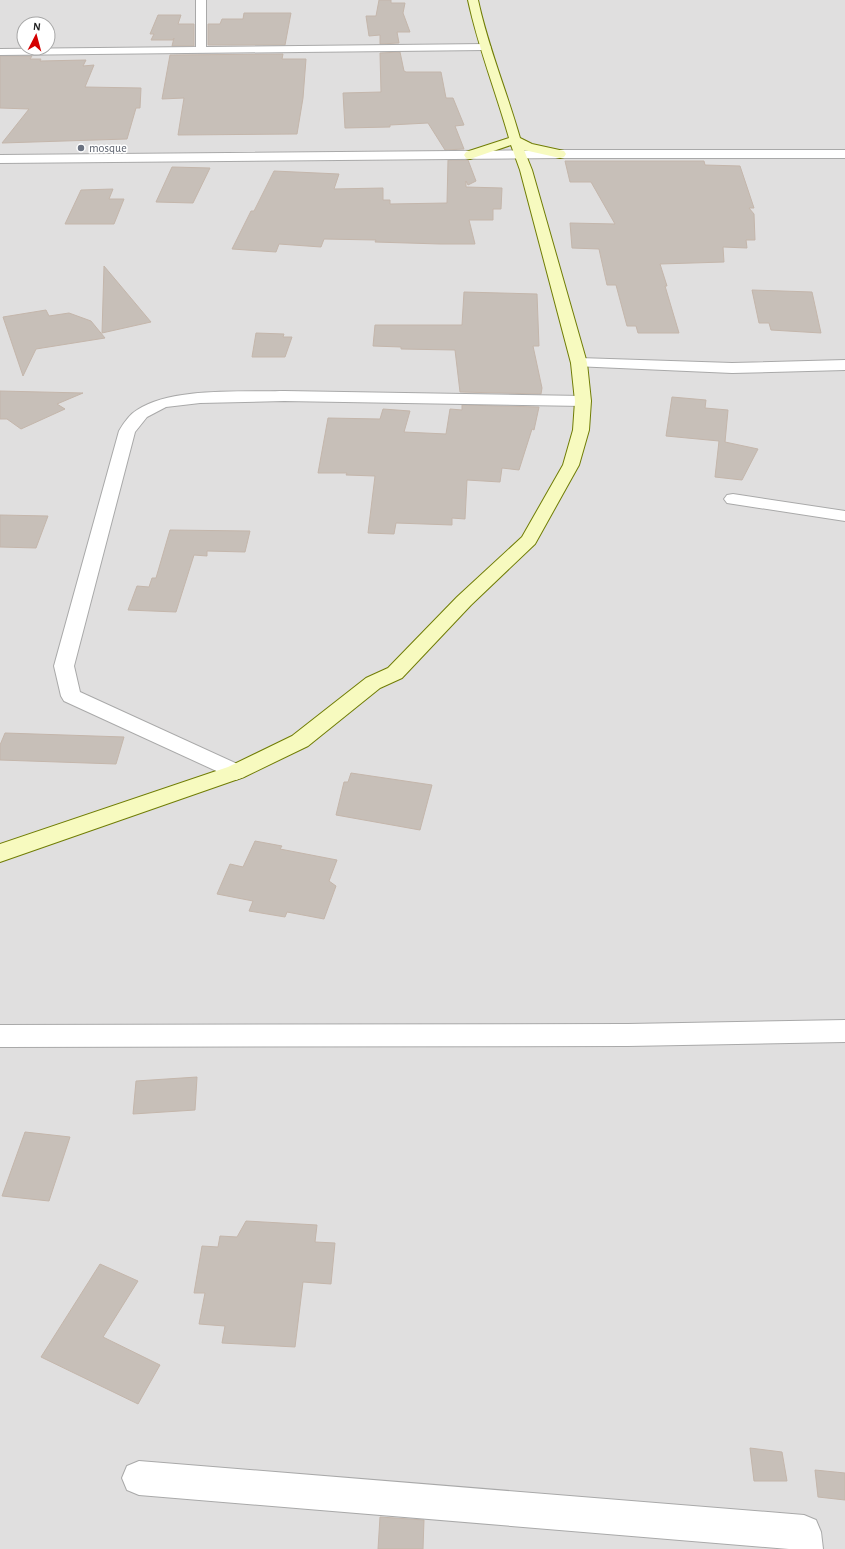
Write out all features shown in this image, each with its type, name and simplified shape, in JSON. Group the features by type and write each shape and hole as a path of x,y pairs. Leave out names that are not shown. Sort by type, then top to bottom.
{"main road":[{"path":"0,853 236,772 300,742 374,683 395,673 464,601 529,540 558,491 571,464 581,430 583,401 579,363 520,155 478,24 472,0"},
{"path":"520,155 528,147 560,154"},
{"path":"520,155 533,163 560,154"}],"street":[{"path":"200,51 201,0"},
{"path":"0,52 486,47"},
{"path":"560,154 845,154"},
{"path":"0,159 125,156 520,155"},
{"path":"579,363 732,368 845,365"},
{"path":"236,772 71,696 64,666 127,431 141,414 162,403 200,398 284,396 583,401"},
{"path":"732,499 845,516"},
{"path":"0,1036 620,1036 845,1031"},
{"path":"139,1478 804,1532 806,1549"}],"shaded area":[{"path":"0,0 845,0 845,1549 0,1549"}],"building":[{"path":"379,0 391,0 391,3 405,3 403,13 410,32 397,32 399,43 380,44 380,35 369,36 366,16 376,16"},
{"path":"244,13 291,13 285,45 208,45 208,24 220,24 222,19 243,19"},
{"path":"158,15 181,15 178,24 194,24 194,46 172,46 174,38 173,40 151,40 154,34 150,34"},
{"path":"400,52 404,71 406,72 441,72 446,98 453,98 464,125 455,126 464,149 445,150 428,123 390,125 390,127 345,128 343,93 381,92 380,53"},
{"path":"283,54 282,59 306,59 303,98 297,134 178,135 184,98 162,99 170,55"},
{"path":"0,56 32,56 30,59 41,59 40,61 86,60 83,66 94,65 85,87 141,88 140,108 136,108 127,139 2,143 29,109 0,108"},
{"path":"448,160 468,160 476,181 468,185 466,181 466,187 502,188 501,209 493,209 493,220 469,220 475,244 375,242 376,240 324,239 321,247 279,244 276,252 232,249 251,211 254,211 274,171 339,174 334,189 383,188 383,200 390,200 390,204 447,203"},
{"path":"565,161 704,161 705,165 740,166 754,208 749,208 754,214 755,240 746,240 747,248 723,247 724,262 660,264 679,333 638,333 636,326 627,326 616,285 607,285 599,249 572,248 570,223 615,224 591,182 570,182"},
{"path":"172,167 210,168 193,203 156,202"},
{"path":"113,189 109,199 124,199 114,224 65,224 81,190"},
{"path":"104,266 151,322 102,333"},
{"path":"752,290 812,292 821,333 771,330 769,323 759,323"},
{"path":"464,292 537,294 539,346 533,346 542,388 541,394 460,392 455,350 401,349 401,347 373,346 375,325 462,325"},
{"path":"46,310 49,316 69,313 91,321 105,338 36,349 23,376 3,317"},
{"path":"256,333 284,334 283,337 292,337 285,357 252,357"},
{"path":"0,391 83,393 57,404 65,409 21,429 7,419 0,419"},
{"path":"672,397 706,400 705,408 728,410 725,442 758,449 742,480 715,477 719,441 666,436"},
{"path":"462,405 539,407 534,430 532,429 519,470 502,468 500,482 467,480 465,519 452,518 452,525 396,523 394,534 368,533 375,476 346,475 347,473 318,473 328,418 380,419 383,409 410,411 404,432 446,434 450,409 462,410"},
{"path":"0,515 48,516 36,548 0,547"},
{"path":"170,530 250,531 245,552 207,551 207,556 194,555 176,612 128,610 137,586 149,587 152,578 156,578"},
{"path":"5,733 124,737 116,764 0,760 0,745"},
{"path":"351,773 432,785 420,830 336,815 344,782 348,782"},
{"path":"255,841 282,846 280,849 337,860 329,881 336,886 324,919 287,912 285,917 249,911 253,901 217,894 230,864 243,867"},
{"path":"197,1077 195,1110 133,1114 136,1081"},
{"path":"25,1132 70,1137 49,1201 2,1196"},
{"path":"246,1221 317,1225 315,1242 335,1243 331,1284 303,1282 295,1347 222,1343 225,1326 199,1324 205,1293 194,1293 202,1246 218,1247 220,1236 237,1237"},
{"path":"100,1264 138,1281 103,1337 160,1365 138,1404 41,1357"},
{"path":"750,1448 782,1452 787,1481 754,1481"},
{"path":"815,1470 845,1473 845,1500 818,1497"},
{"path":"380,1517 424,1520 423,1549 378,1549"}],"place":[{"name":"mosque","path":"81,148"}]}
